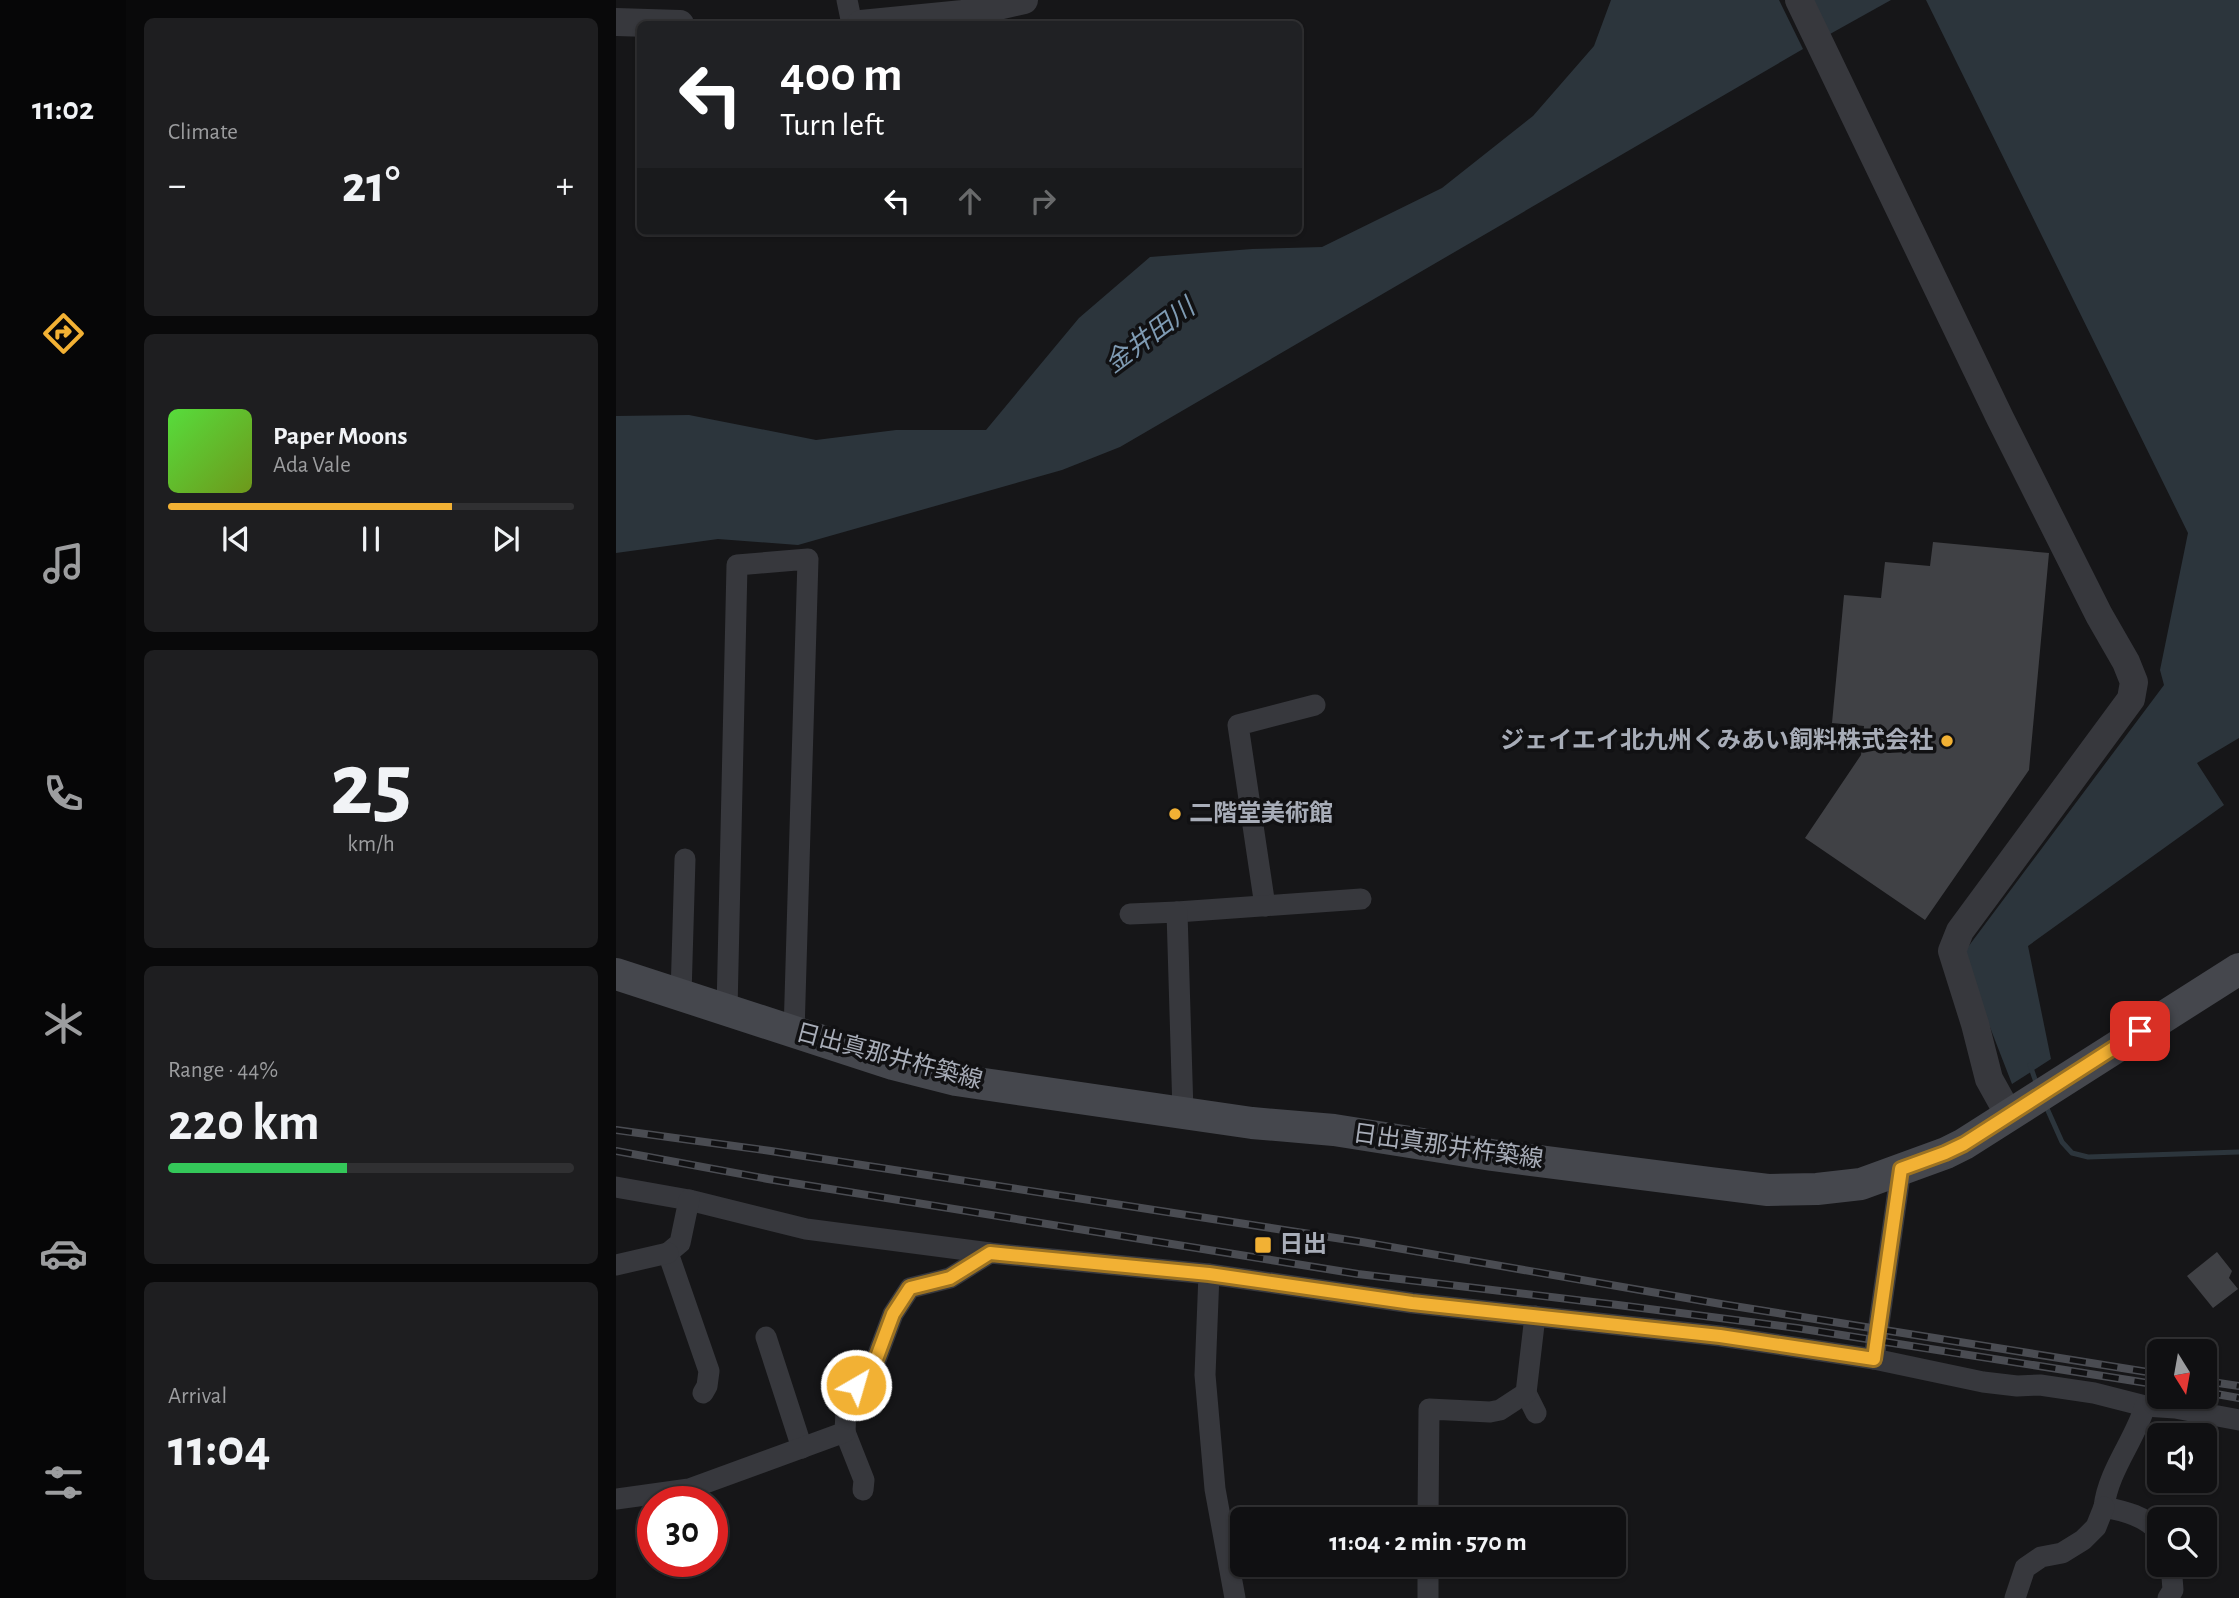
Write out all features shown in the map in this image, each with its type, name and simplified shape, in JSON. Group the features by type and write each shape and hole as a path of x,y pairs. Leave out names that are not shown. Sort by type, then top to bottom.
{"main road":[{"name":"日出真那井杵築線","path":"616,974 893,1064 956,1080 1252,1123 1334,1130 1492,1155 1768,1190 1861,1184 1955,1149 2239,969"}],"street":[{"path":"847,0 851,21"},
{"path":"895,21 963,15 1024,0"},
{"path":"1799,0 1994,405 2134,682 2131,699 1960,931 1952,951 1989,1079 2009,1115"},
{"path":"616,22 637,23"},
{"path":"727,1010 737,565 808,559 794,1032"},
{"path":"1265,906 1238,725 1315,705"},
{"path":"681,995 685,859"},
{"path":"1130,914 1361,899"},
{"path":"1177,912 1183,1112"},
{"path":"1874,1359 1901,1169"},
{"path":"616,1186 689,1200 806,1229 990,1253 1209,1274 1412,1303 1720,1336 1874,1359 1983,1382 2017,1386 2040,1385 2094,1392 2145,1406 2175,1408 2239,1420"},
{"path":"616,1265 668,1253 680,1243 689,1200"},
{"path":"668,1253 709,1371 703,1393"},
{"path":"863,1490 864,1480 845,1432 846,1411 856,1385 874,1365 893,1314 910,1288 950,1278 990,1253"},
{"path":"1209,1274 1205,1375 1215,1489 1235,1598"},
{"path":"1535,1316 1526,1393 1536,1413"},
{"path":"766,1336 802,1448"},
{"path":"1428,1507 1429,1409 1490,1412 1500,1410 1526,1393"},
{"path":"2015,1598 2025,1568 2041,1557 2062,1553 2096,1527 2104,1507 2106,1492 2145,1406"},
{"path":"616,1499 689,1489 845,1432"},
{"path":"2104,1507 2127,1511 2147,1523"},
{"path":"1428,1577 1428,1598"},
{"path":"2168,1598 2173,1590 2172,1577"}],"water":[{"name":"金井田川","path":"1611,0 1779,0 1803,49 1120,447 1062,470 798,545 718,539 616,553 616,416 689,415 816,440 896,430 986,430 1079,318 1150,257 1322,247 1442,188 1533,116 1594,46"},
{"path":"1813,0 1891,0 1830,34"},
{"path":"1926,0 2239,0 2239,738 2197,763 2224,805 2028,946 2051,1059 2012,1084 1962,955 2164,685 2160,670 2188,533"}],"building":[{"name":"ジェイエイ北九州くみあい飼料株式会社","path":"1933,542 2049,553 2029,770 1925,920 1805,838 1861,755 1864,726 1832,723 1844,595 1881,598 1885,562 1930,566"},
{"path":"2217,1252 2232,1271 2229,1278 2238,1289 2213,1308 2187,1276"}],"waterway":[{"path":"2030,1065 2037,1085"},
{"path":"2045,1104 2062,1142 2072,1153 2088,1157 2239,1152"}],"railway":[{"path":"616,1130 771,1151 1362,1242 1721,1304 2147,1372"},
{"path":"616,1151 768,1179 1358,1274 1797,1328 2147,1383"},
{"path":"2217,1383 2239,1386"},
{"path":"2217,1394 2239,1398"}],"place":[{"name":"ジェイエイ北九州くみあい飼料株式会社","path":"1947,741"},
{"name":"二階堂美術館","path":"1175,814"},
{"name":"日出","path":"1263,1245"}],"route":[{"path":"856,1385 874,1365 893,1314 910,1288 950,1278 990,1253 1209,1274 1412,1303 1720,1336 1874,1359 1901,1169 1964,1144 2140,1031"}]}
